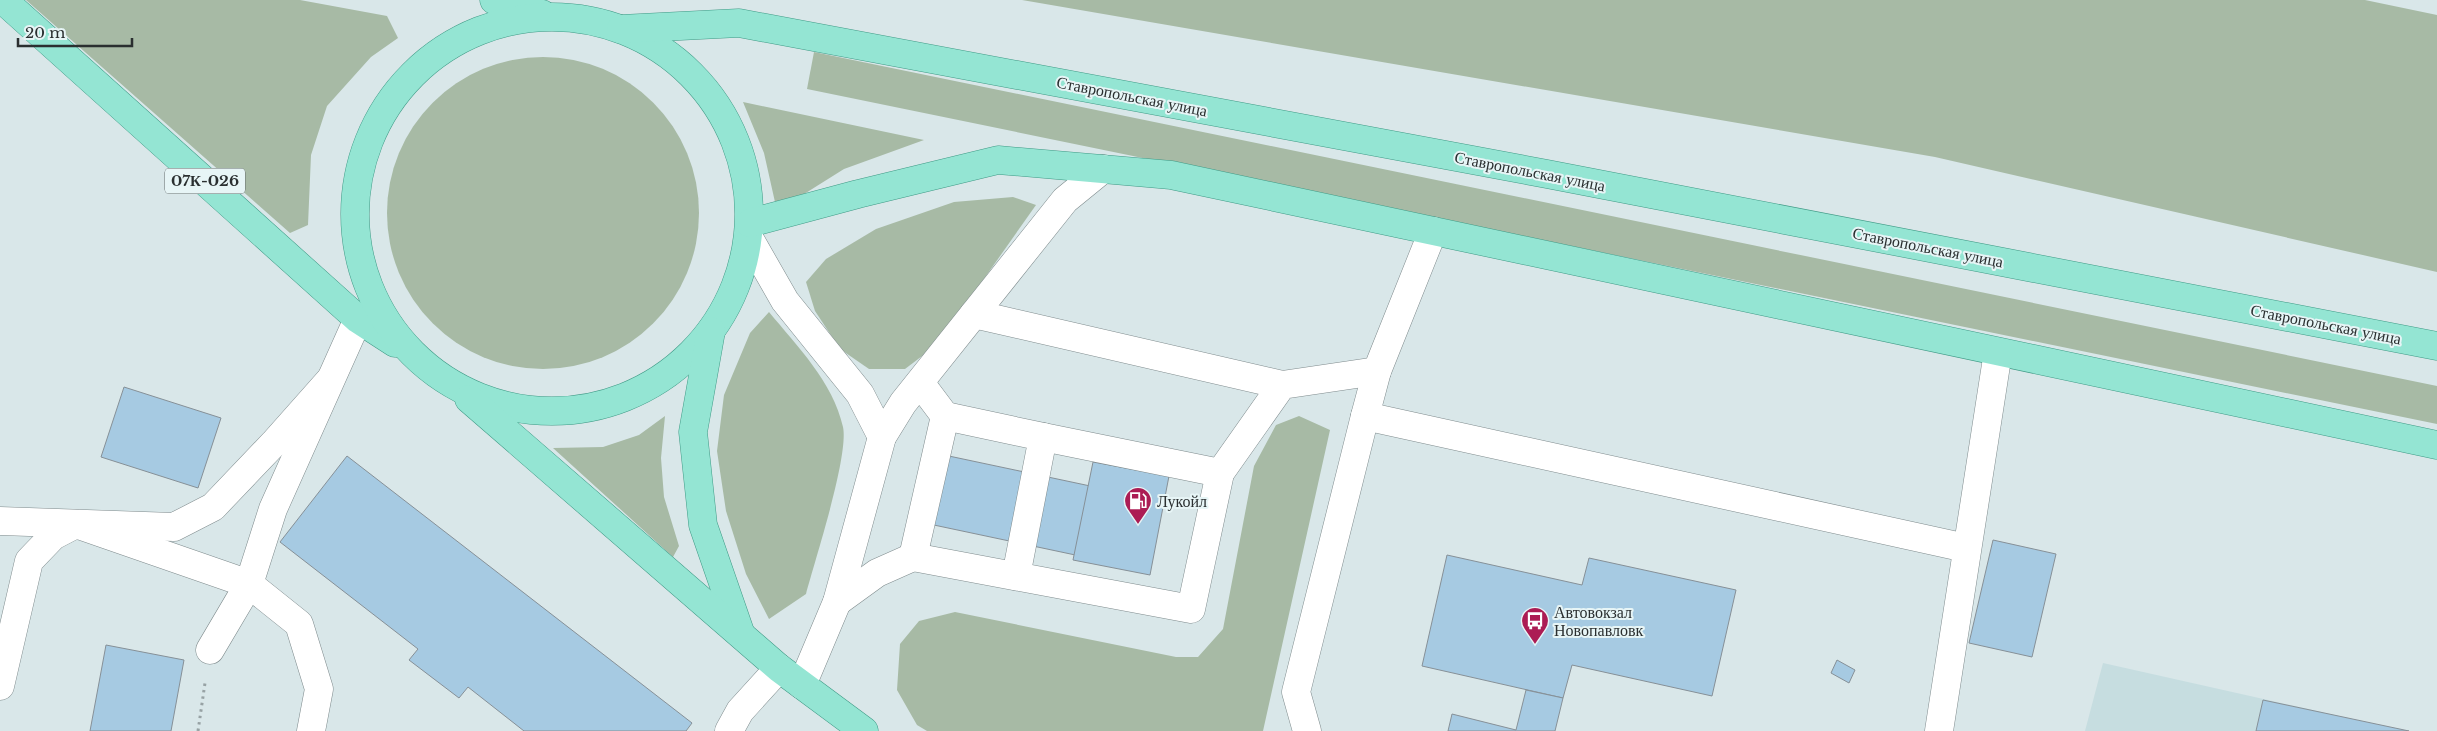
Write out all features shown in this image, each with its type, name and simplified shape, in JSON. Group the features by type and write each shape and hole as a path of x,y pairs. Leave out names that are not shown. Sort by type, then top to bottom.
{"main road":[{"name":"07К-026","path":"4,0 358,319 412,354"},
{"path":"454,386 508,407 564,412 620,399 671,372 711,331 736,287 749,231 746,173 730,126 702,84 665,51 621,29 587,20 553,17 494,0"},
{"path":"553,17 501,23 454,43 413,74 381,116 361,163 354,214 361,266 381,313 412,354 432,372 454,386 741,633 779,668 864,731"},
{"name":"Ставропольская улица","path":"621,29 739,23 1537,172 2437,346"},
{"path":"749,231 858,194 998,160 1171,175 2437,445"},
{"path":"711,331 693,432 703,525 741,633"}],"street":[{"path":"802,685 837,602 882,437 903,403 921,384 1065,200 1103,169"},
{"path":"749,231 785,301 860,394 882,437"},
{"path":"1307,731 1296,692 1365,416 1377,371 1433,231"},
{"path":"974,314 1282,385 1377,371"},
{"path":"210,650 249,584 273,509 358,319"},
{"path":"1939,731 1998,352"},
{"path":"0,520 174,527 213,507 274,443 329,381"},
{"path":"921,384 946,416 1220,473"},
{"path":"837,602 877,573 913,557 1191,609 1220,473 1282,385"},
{"path":"913,557 946,416"},
{"path":"1365,416 1966,548"},
{"path":"1016,576 1043,436"},
{"path":"0,686 29,561 53,536 76,524 249,584 299,624 319,689 311,731"},
{"path":"729,731 740,711 779,668"}],"path":[{"path":"198,731 210,650"}],"shaded area":[{"path":"2103,663 2406,731 2085,731"}],"green space":[{"path":"26,0 300,0 387,16 398,38 371,57 327,106 311,155 308,225 290,233"},
{"path":"1022,0 2365,0 2437,15 2437,272 1935,157"},
{"path":"814,52 2437,386 2437,424 807,89"},
{"path":"543,57 573,60 617,75 642,92 664,114 681,139 687,153 696,183 699,213 696,243 681,287 664,312 642,334 617,351 603,357 573,366 543,369 513,366 469,351 444,334 422,312 405,287 399,273 390,243 387,213 390,183 405,139 422,114 444,92 469,75 483,69 513,60"},
{"path":"743,102 924,140 844,169 777,211 764,153"},
{"path":"1013,197 1036,205 938,344 905,369 869,369 840,349 815,311 806,282 826,259 876,229 954,202"},
{"path":"769,312 802,351 823,380 838,411 843,427 844,441 836,484 806,594 769,619 746,574 726,511 717,451 724,395 750,333"},
{"path":"665,416 661,458 664,497 679,546 673,557 553,448 603,447 639,435"},
{"path":"1299,416 1330,430 1263,731 927,731 917,725 897,690 900,644 919,621 955,612 1176,657 1198,657 1223,629 1254,466 1276,425"}],"building":[{"path":"124,387 221,418 198,488 101,457"},
{"path":"930,452 1095,487 1080,556 915,521"},
{"path":"347,456 692,723 686,731 524,731 468,687 459,698 409,660 418,649 280,542"},
{"path":"1093,462 1169,476 1150,575 1073,560"},
{"path":"1993,540 2056,554 2032,657 1969,643"},
{"path":"1447,555 1582,585 1589,558 1736,590 1712,696 1572,665 1563,698 1422,666"},
{"path":"106,645 184,660 171,731 90,731"},
{"path":"1837,660 1855,670 1849,683 1831,673"},
{"path":"1526,690 1563,698 1555,731 1448,731 1452,714 1516,730"},
{"path":"2263,700 2409,731 2256,731"}],"place":[{"name":"Лукойл","path":"1138,525"},
{"name":"Автовокзал Новопавловк","path":"1535,645"}]}
